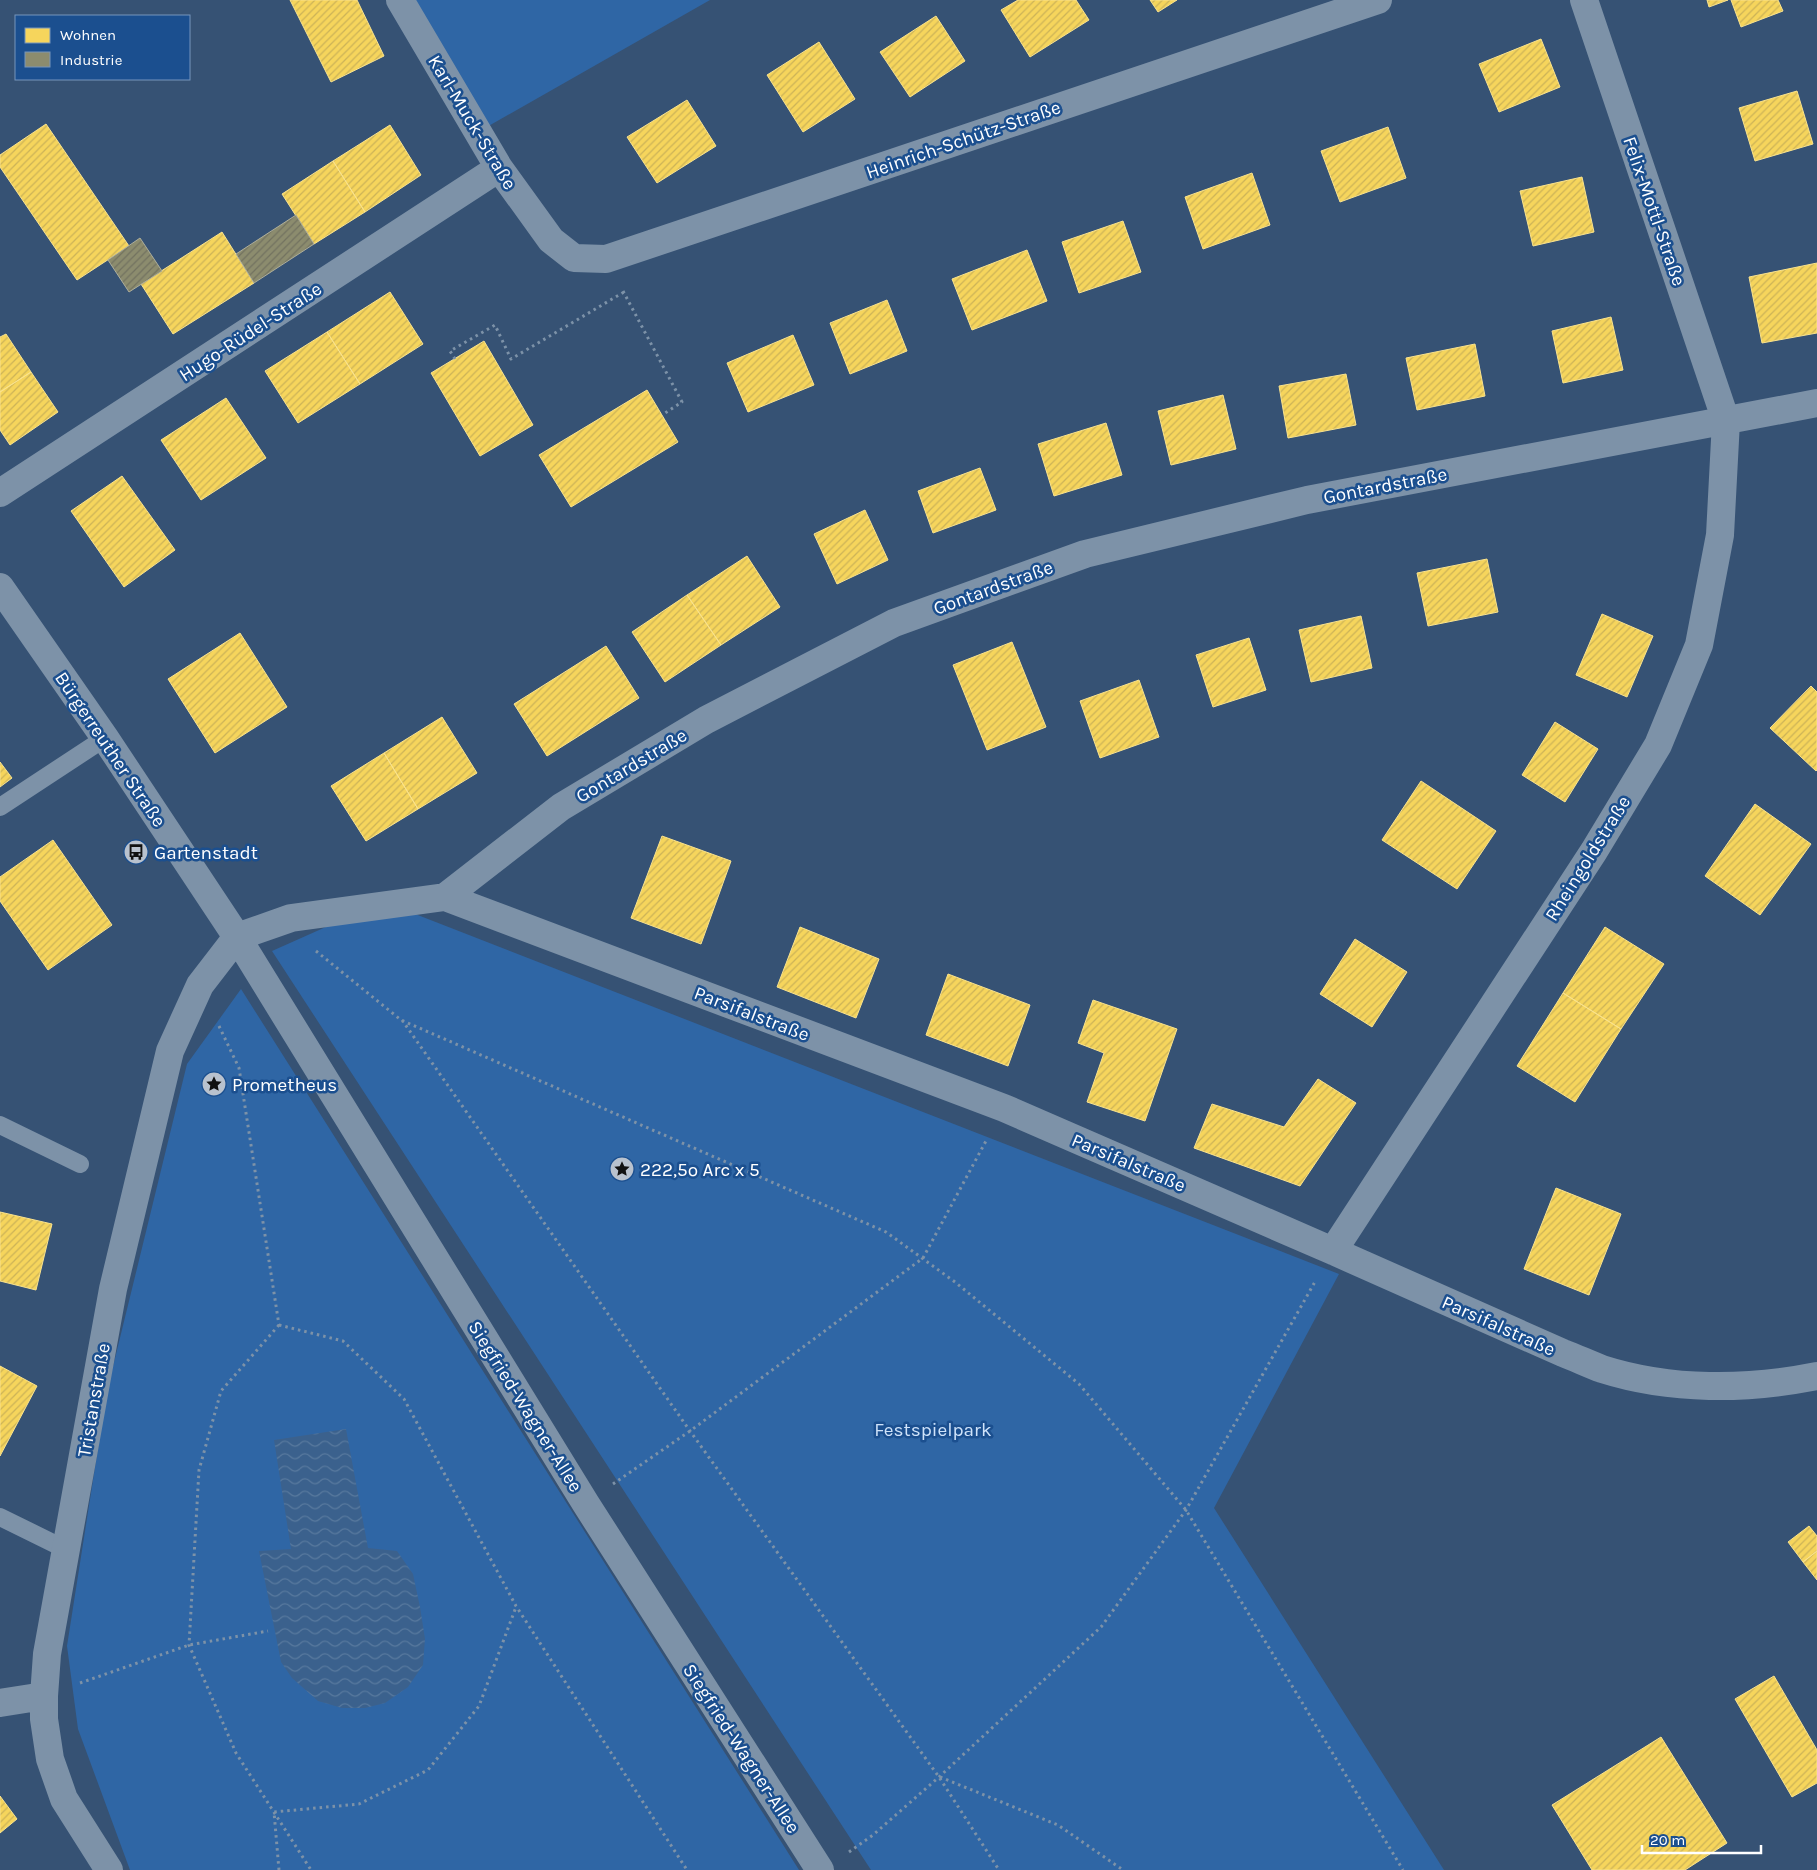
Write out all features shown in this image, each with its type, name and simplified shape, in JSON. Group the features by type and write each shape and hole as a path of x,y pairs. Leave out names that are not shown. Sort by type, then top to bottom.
{"street":[{"name":"Karl-Muck-Straße","path":"400,0 499,168 551,240"},
{"name":"Heinrich-Schütz-Straße","path":"551,240 574,258 606,259 1378,0"},
{"name":"Felix-Mottl-Straße","path":"1584,0 1726,421"},
{"name":"Hugo-Rüdel-Straße","path":"0,493 499,168"},
{"name":"Gontardstraße","path":"445,897 561,807 706,720 894,623 1085,554 1307,500 1817,403"},
{"name":"Rheingoldstraße","path":"1333,1251 1594,852 1658,745 1699,645 1720,536 1726,421"},
{"name":"Bürgerreuther Straße","path":"0,587 105,738 238,937"},
{"path":"238,937 291,918 445,897"},
{"name":"Parsifalstraße","path":"445,897 1004,1108 1333,1251 1563,1354 1602,1368 1633,1377 1683,1385 1731,1387 1817,1376"},
{"name":"Tristanstraße","path":"109,1870 64,1799 50,1759 44,1719 46,1654 67,1550 113,1289 170,1051 200,985 238,937"},
{"name":"Siegfried-Wagner-Allee","path":"238,937 586,1504 820,1870"},
{"path":"0,1703 44,1696"}],"lane":[{"path":"0,807 105,738"},
{"path":"0,1125 80,1164"},
{"path":"0,1516 67,1550"}],"path":[{"path":"606,259 682,402 662,415"},
{"path":"455,359 450,351 495,325 511,359 624,292"},
{"path":"291,918 314,949 402,1020 886,1232 955,1282 1079,1384 1186,1510 1403,1870"},
{"path":"200,985 240,1068 279,1325 221,1391 199,1470 189,1645 236,1753 311,1870"},
{"path":"402,1020 690,1431 939,1777 1000,1870"},
{"path":"586,1504 690,1431 923,1258 1004,1108"},
{"path":"844,1855 873,1835 939,1777 1101,1626 1186,1510 1333,1251"},
{"path":"279,1325 343,1341 404,1399 516,1606 687,1870"},
{"path":"274,1812 359,1804 428,1770 479,1706 516,1606"},
{"path":"44,1696 189,1645 268,1631"},
{"path":"939,1777 1058,1825 1123,1870"},
{"path":"274,1812 279,1870"}],"green space":[{"path":"400,0 710,0 478,132"},
{"name":"Festspielpark","path":"410,912 1339,1274 1214,1508 1444,1870 871,1870 272,951 346,918"},
{"path":"241,989 799,1870 130,1870 78,1729 67,1646 107,1391 187,1064"}],"water":[{"path":"346,1429 368,1548 397,1551 413,1574 425,1639 423,1665 408,1687 385,1703 365,1708 342,1708 318,1701 292,1678 281,1662 259,1551 291,1549 274,1440"}],"building: Wohnen":[{"path":"290,0 357,0 384,56 331,82"},
{"path":"1018,0 1076,0 1089,20 1030,57 1001,10"},
{"path":"1150,0 1177,0 1158,12"},
{"path":"1707,0 1728,0 1709,7"},
{"path":"1731,0 1778,0 1783,11 1741,27"},
{"path":"936,16 965,61 910,97 880,52"},
{"path":"1541,39 1560,87 1499,112 1479,64"},
{"path":"819,42 855,99 803,132 767,75"},
{"path":"1797,91 1813,144 1755,161 1739,108"},
{"path":"687,100 716,146 657,183 627,137"},
{"path":"46,124 129,246 77,280 0,167 0,155"},
{"path":"390,125 421,175 365,212 333,161"},
{"path":"1388,127 1406,178 1340,202 1321,151"},
{"path":"333,161 365,212 314,244 282,194"},
{"path":"1252,173 1270,225 1203,249 1185,197"},
{"path":"1582,177 1594,232 1533,246 1520,191"},
{"path":"1123,221 1141,272 1079,293 1062,242"},
{"path":"222,232 254,283 173,334 141,284"},
{"path":"1027,250 1047,301 972,330 952,279"},
{"path":"1817,263 1817,333 1762,343 1749,277"},
{"path":"390,292 423,344 360,384 327,332"},
{"path":"887,300 907,351 850,374 830,323"},
{"path":"1611,317 1623,370 1563,383 1552,331"},
{"path":"327,332 360,384 298,423 265,371"},
{"path":"6,334 31,372 0,392 0,337"},
{"path":"793,335 814,385 748,412 727,363"},
{"path":"484,341 533,425 480,456 431,373"},
{"path":"1475,344 1485,396 1417,410 1406,358"},
{"path":"31,372 58,412 10,445 0,430 0,392"},
{"path":"1346,374 1356,425 1288,438 1279,386"},
{"path":"647,390 678,442 571,507 539,455"},
{"path":"1223,395 1236,449 1171,465 1158,411"},
{"path":"226,398 266,458 201,500 161,440"},
{"path":"1106,423 1122,475 1054,496 1038,444"},
{"path":"980,468 996,510 933,533 918,491"},
{"path":"122,476 175,550 124,587 71,511"},
{"path":"865,510 888,560 837,584 814,534"},
{"path":"747,556 780,607 721,645 687,595"},
{"path":"1487,559 1498,612 1428,626 1417,573"},
{"path":"687,595 721,645 665,682 632,632"},
{"path":"1602,614 1653,636 1627,697 1576,675"},
{"path":"1361,616 1372,668 1311,682 1299,630"},
{"path":"240,633 287,707 215,753 168,679"},
{"path":"1249,638 1266,690 1213,707 1196,655"},
{"path":"1012,642 1046,727 987,750 953,665"},
{"path":"606,646 639,698 547,756 514,704"},
{"path":"1139,680 1159,737 1100,758 1080,701"},
{"path":"1811,686 1817,692 1816,771 1770,728"},
{"path":"442,717 477,773 418,809 384,753"},
{"path":"1555,722 1598,749 1565,802 1522,775"},
{"path":"384,753 418,809 366,841 331,786"},
{"path":"0,762 12,778 0,787"},
{"path":"1421,781 1496,831 1457,889 1382,840"},
{"path":"1755,804 1811,844 1760,915 1705,876"},
{"path":"662,836 731,861 701,944 631,918"},
{"path":"53,840 112,925 48,970 0,901 0,877"},
{"path":"800,927 879,959 856,1018 777,987"},
{"path":"1605,927 1664,964 1621,1029 1563,993"},
{"path":"1355,939 1407,972 1372,1027 1320,994"},
{"path":"948,974 1030,1005 1008,1066 926,1035"},
{"path":"1563,993 1621,1029 1575,1102 1517,1066"},
{"path":"1093,1000 1177,1029 1145,1121 1087,1102 1104,1053 1078,1043"},
{"path":"1318,1079 1356,1103 1300,1186 1194,1148 1212,1104 1284,1127"},
{"path":"1556,1188 1621,1214 1589,1295 1524,1269"},
{"path":"0,1212 52,1224 36,1290 0,1281"},
{"path":"0,1366 37,1386 0,1456"},
{"path":"1809,1526 1817,1536 1817,1551 1803,1562 1788,1542"},
{"path":"1817,1551 1817,1580 1803,1562"},
{"path":"1774,1676 1817,1750 1817,1783 1792,1797 1735,1699"},
{"path":"1661,1737 1727,1843 1685,1870 1592,1870 1552,1805"},
{"path":"0,1796 17,1819 0,1833"}],"building: Industrie":[{"path":"296,215 314,244 254,283 236,254"},
{"path":"140,238 162,271 129,292 108,260"}],"place":[{"name":"Gartenstadt","path":"136,852"},
{"name":"Prometheus","path":"214,1084"},
{"name":"222,5º Arc x 5","path":"622,1169"}]}
